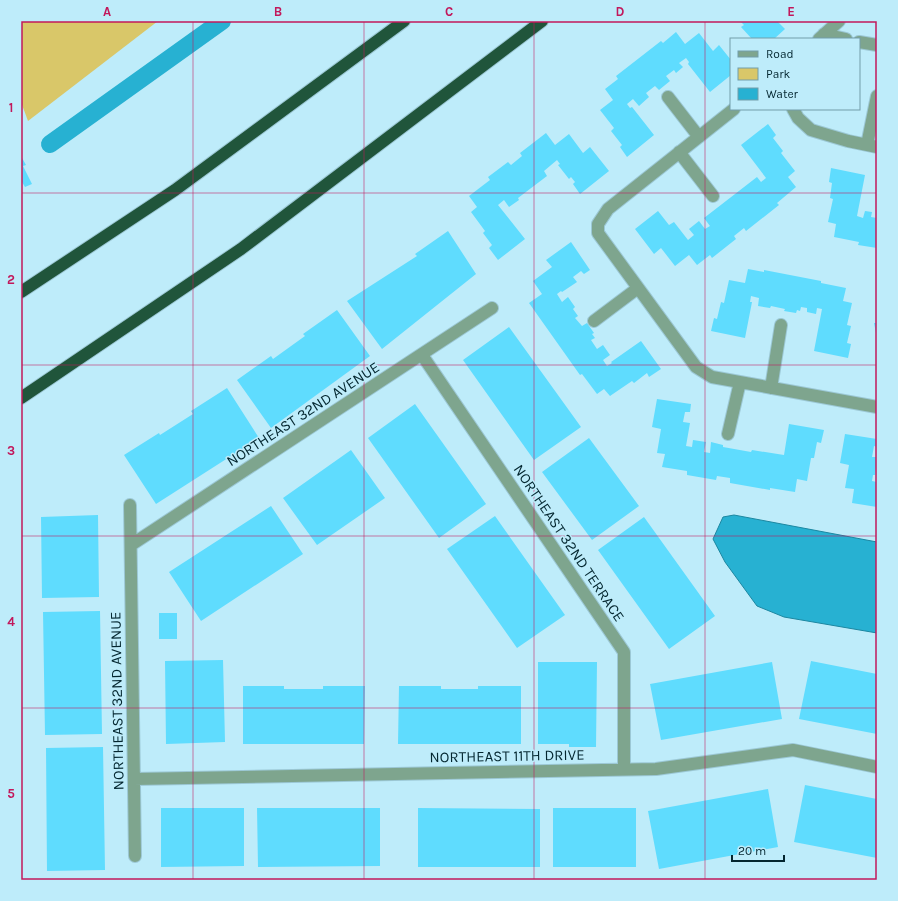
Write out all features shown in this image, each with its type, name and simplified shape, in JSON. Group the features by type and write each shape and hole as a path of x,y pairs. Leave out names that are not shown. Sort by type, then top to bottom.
{"highway":[{"path":"21,292 175,190 404,21"},
{"path":"21,398 241,249 542,21"}],"street":[{"path":"828,28 844,38"},
{"path":"860,42 877,46"},
{"path":"794,110 798,118 811,130 848,141 872,146 877,96"},
{"path":"668,97 699,136"},
{"path":"733,110 608,209 598,224 598,233 696,367 712,377 877,407"},
{"path":"680,152 713,196"},
{"path":"594,321 638,288"},
{"name":"NORTHEAST 32ND AVENUE","path":"131,545 492,308"},
{"path":"771,388 781,325"},
{"name":"NORTHEAST 32ND TERRACE","path":"422,355 624,652 624,769"},
{"path":"728,434 740,382"},
{"name":"NORTHEAST 32ND AVENUE","path":"130,504 135,856"},
{"name":"NORTHEAST 11TH DRIVE","path":"134,779 656,769 793,750 877,767"}],"green space":[{"path":"21,21 158,21 28,121 21,102"}],"water":[{"path":"734,515 877,542 877,633 784,617 757,606 725,562 713,539 723,517"}],"building":[{"path":"740,21 777,21 785,29 775,38 751,38 741,27 744,25"},
{"path":"676,32 685,44 699,33 713,51 719,45 730,59 730,76 710,92 688,64 689,62 686,58 679,63 683,67 676,73 674,70 666,76 670,81 659,90 655,86 646,93 649,97 639,106 633,99 627,104 630,108 632,107 654,135 627,157 620,147 622,145 611,131 614,128 600,110 613,100 605,89 618,79 616,76 661,41 663,43"},
{"path":"768,124 776,135 773,138 783,151 781,153 795,171 788,177 796,187 777,203 779,205 746,231 744,228 734,236 736,239 712,258 710,255 697,265 689,255 675,266 661,248 654,254 635,229 658,211 669,225 674,222 688,240 694,235 689,229 699,221 705,229 710,226 704,218 757,177 761,182 766,178 741,145"},
{"path":"546,133 555,145 569,134 583,153 590,147 609,171 580,194 573,184 575,182 571,177 569,179 558,165 560,164 557,160 544,171 547,176 518,198 519,200 509,207 504,200 498,205 525,239 498,260 489,248 492,245 483,233 485,231 471,212 477,207 469,196 490,180 488,177 508,162 511,165 522,156 520,153"},
{"path":"21,156 26,165 23,166 32,184 25,187 22,182 21,183"},
{"path":"831,168 865,175 857,216 863,218 865,211 872,212 871,217 877,218 877,248 858,245 859,242 834,237 836,224 828,222 833,199 830,198 832,183 829,182"},
{"path":"448,231 476,274 382,349 347,301 417,256 415,254"},
{"path":"571,242 590,270 584,274 581,271 573,277 577,282 557,294 562,302 568,297 575,307 573,309 578,316 575,318 582,326 587,323 594,333 592,334 595,338 591,340 597,349 603,345 610,355 603,360 607,366 641,341 661,369 649,377 647,373 634,383 632,381 610,396 604,389 597,394 582,374 580,375 529,303 542,294 533,281 552,267 546,260"},
{"path":"748,269 764,272 764,270 821,281 821,283 846,288 843,301 852,303 847,325 851,326 847,343 851,344 848,358 814,351 822,309 817,308 816,314 807,312 807,308 801,307 800,311 797,310 796,313 784,311 785,309 771,306 770,308 758,306 759,298 751,296 750,302 752,302 745,338 711,331 714,318 717,319 721,302 724,303 729,280 745,283"},
{"path":"337,310 370,356 271,428 237,380 271,356 273,359 305,336 303,334"},
{"path":"874,323 877,323 877,333 876,333"},
{"path":"509,327 581,427 534,460 463,360"},
{"path":"227,388 259,438 156,504 124,455 193,414 191,411"},
{"path":"657,399 691,404 690,412 685,412 683,422 690,423 686,446 692,447 693,440 706,442 704,452 710,453 711,442 723,445 723,447 751,452 752,450 784,455 789,424 824,430 821,443 817,442 814,458 811,458 807,481 797,479 795,492 770,488 770,490 730,483 730,478 717,476 716,480 687,475 687,471 662,467 665,454 657,453 661,429 652,427"},
{"path":"415,404 486,504 439,538 368,438"},
{"path":"845,434 877,439 877,447 874,446 872,457 877,457 875,475 873,475 872,481 877,482 877,507 852,503 854,489 845,488 849,465 840,463"},
{"path":"589,438 639,506 592,540 542,472"},
{"path":"351,450 385,498 317,545 283,498"},
{"path":"271,506 303,554 201,621 169,572"},
{"path":"98,515 99,597 42,598 41,517"},
{"path":"495,516 565,615 517,648 447,549"},
{"path":"644,517 715,616 669,649 598,550"},
{"path":"100,611 102,734 45,735 43,612"},
{"path":"159,613 177,613 177,639 159,639"},
{"path":"223,660 225,742 166,744 165,661"},
{"path":"811,661 877,674 877,734 799,719"},
{"path":"538,662 597,662 596,747 569,747 569,744 538,744"},
{"path":"772,662 782,719 661,740 650,684"},
{"path":"243,686 284,686 284,689 323,689 323,686 365,686 364,744 243,744"},
{"path":"399,686 441,686 441,689 478,689 478,686 521,686 521,744 398,744"},
{"path":"103,747 105,870 47,871 46,748"},
{"path":"805,785 877,799 877,858 794,842"},
{"path":"768,789 778,847 659,869 648,811"},
{"path":"161,808 244,808 244,866 161,867"},
{"path":"257,808 380,808 380,866 258,867"},
{"path":"418,808 540,809 540,867 418,867"},
{"path":"553,808 636,808 636,867 553,867"}],"waterway":[{"path":"50,144 222,21"}]}
